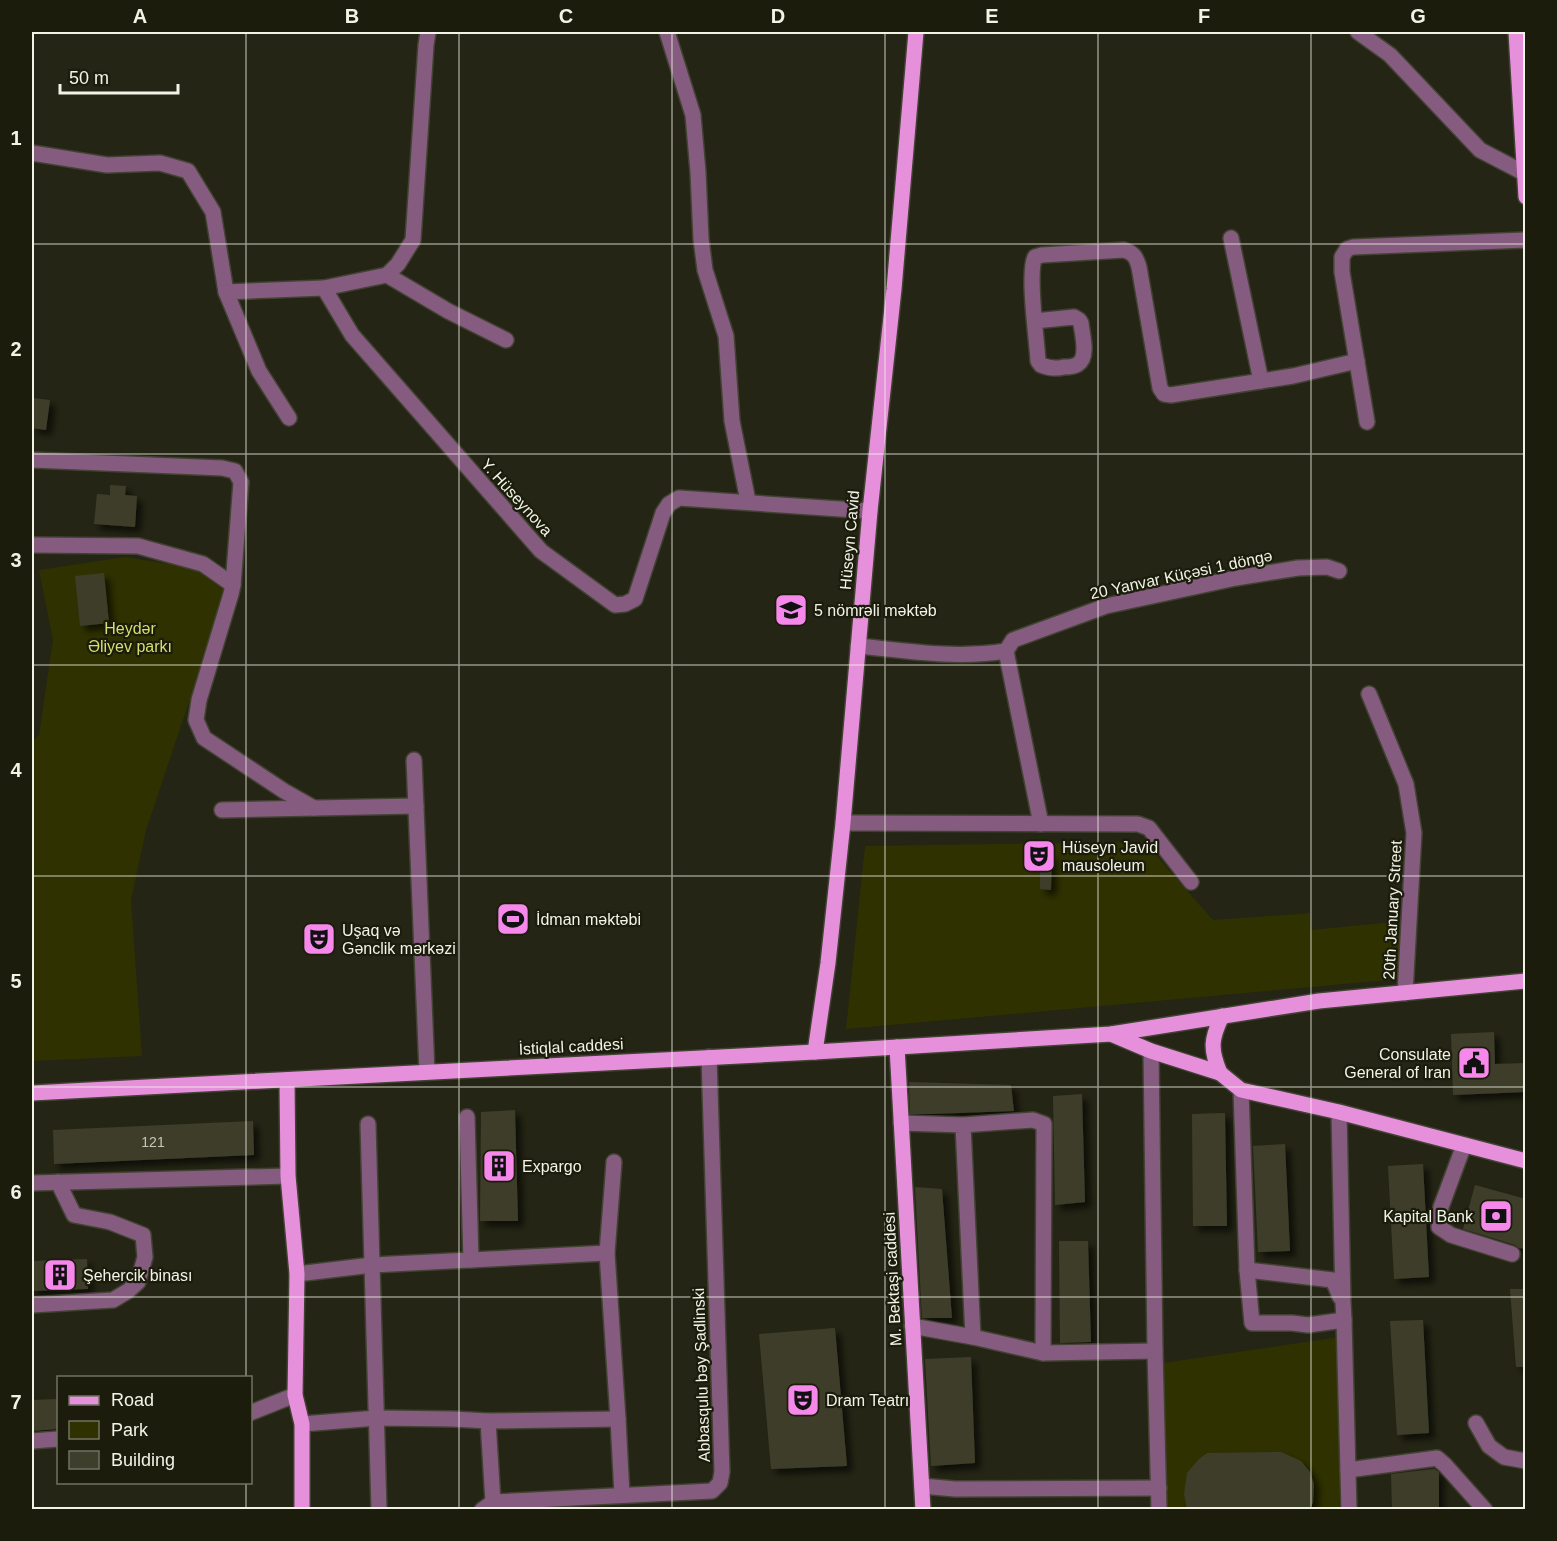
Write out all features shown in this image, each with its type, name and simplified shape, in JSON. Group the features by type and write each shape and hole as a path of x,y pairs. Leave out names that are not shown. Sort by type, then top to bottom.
{"main road":[{"name":"Hüseyn Cavid","path":"815,1052 828,963 843,823 916,32"},
{"path":"1516,32 1526,197"},
{"name":"İstiqlal caddesi","path":"32,1093 1112,1034 1319,1001 1526,981"},
{"path":"1220,1073 1213,1057 1212,1043 1222,1016"},
{"path":"1112,1034 1151,1050 1220,1073 1241,1090 1339,1112 1526,1161"},
{"name":"M. Bektaşi caddesi","path":"897,1047 923,1509"},
{"path":"287,1080 288,1176 297,1274 295,1395 302,1424 302,1509"}],"street":[{"path":"226,292 324,288 387,275 398,264 413,240 428,32"},
{"path":"667,32 693,115 705,270 726,336 732,421 748,501"},
{"path":"1358,32 1390,55 1480,150 1525,174"},
{"path":"32,153 107,165 160,164 188,171 213,212 226,292 259,371 290,418"},
{"path":"1231,238 1261,381"},
{"path":"1367,422 1342,272 1342,257 1347,249 1526,240"},
{"path":"1035,321 1032,281 1035,257 1124,250 1132,252 1139,267 1160,388 1164,394 1171,395 1293,376 1357,361"},
{"path":"387,275 448,311 506,340"},
{"name":"Y. Hüseynova","path":"324,288 352,335 542,551 615,605 625,604 635,599 663,513 669,504 679,498 870,511"},
{"path":"32,460 222,468 235,471 241,483 233,585 199,700 196,720 204,738 314,808"},
{"path":"32,545 138,546 203,564 233,585"},
{"name":"20 Yanvar Küçəsi 1 döngə","path":"1006,651 1012,640 1107,606 1236,578 1298,568 1327,567 1339,571"},
{"path":"858,646 944,655 981,655 1006,651 1041,825"},
{"name":"20th January Street","path":"1368,694 1406,784 1414,833 1405,993"},
{"path":"414,760 427,1072"},
{"path":"222,810 416,806"},
{"path":"843,823 1138,825 1149,828 1191,882"},
{"path":"1151,1050 1159,1509"},
{"name":"Abbasqulu bəy Şadlinski","path":"487,1506 603,1503 622,1495 712,1491 720,1483 722,1460 709,1057"},
{"path":"1241,1090 1247,1270 1252,1323 1308,1324 1344,1320"},
{"path":"1339,1112 1349,1509"},
{"path":"467,1117 471,1260"},
{"path":"902,1123 963,1125 1033,1120 1044,1124 1043,1353"},
{"path":"368,1124 379,1509"},
{"path":"963,1125 973,1338"},
{"path":"1464,1145 1441,1207 1439,1227 1451,1235 1512,1254"},
{"path":"614,1162 607,1253 622,1495"},
{"path":"32,1183 288,1176"},
{"path":"32,1305 113,1299 128,1291 138,1282 145,1257 143,1235 110,1222 74,1215 58,1182"},
{"path":"297,1274 372,1265 607,1253"},
{"path":"1247,1270 1333,1280 1343,1302"},
{"path":"912,1326 1043,1353 1155,1352"},
{"path":"252,1412 295,1395"},
{"path":"302,1424 377,1418 488,1421 618,1419"},
{"path":"487,1506 488,1421"},
{"path":"1476,1423 1489,1446 1504,1457 1526,1461"},
{"path":"32,1441 57,1439"},
{"path":"1348,1470 1437,1458 1485,1509"},
{"path":"922,1486 955,1489 1159,1488"}],"green space":[{"name":"Heydər Əliyev parkı","path":"125,557 232,574 146,830 131,900 142,1056 32,1061 32,742 39,735 53,640 39,570"},
{"path":"1144,842 1213,920 1310,913 1311,930 1404,921 1399,979 846,1029 865,846"},
{"path":"1340,1337 1339,1509 1157,1509 1156,1364"}],"building":[{"path":"32,398 50,400 46,430 32,428"},
{"path":"110,485 126,486 125,495 137,496 135,527 94,524 97,494 110,495"},
{"path":"104,573 109,623 80,626 75,576"},
{"path":"1040,853 1052,854 1051,890 1040,889"},
{"name":"Consulate General of Iran","path":"1494,1032 1495,1064 1526,1063 1526,1092 1453,1095 1451,1034"},
{"path":"909,1082 1011,1085 1014,1111 910,1114"},
{"path":"1082,1094 1085,1202 1055,1205 1053,1096"},
{"name":"Expargo","path":"515,1110 518,1221 480,1221 481,1112"},
{"path":"1225,1113 1227,1226 1193,1226 1192,1114"},
{"path":"253,1121 254,1155 54,1164 53,1130"},
{"path":"1285,1144 1290,1251 1258,1252 1253,1146"},
{"path":"1423,1164 1429,1277 1394,1279 1388,1166"},
{"name":"Kapital Bank","path":"1475,1185 1526,1199 1526,1249 1463,1229"},
{"path":"915,1187 942,1189 952,1318 922,1318"},
{"path":"1059,1241 1088,1241 1091,1342 1060,1343"},
{"name":"Şehercik binası","path":"87,1259 88,1289 32,1291 32,1261"},
{"path":"1510,1289 1526,1289 1526,1367 1516,1367"},
{"path":"1423,1320 1429,1433 1397,1435 1390,1321"},
{"name":"Dram Teatrı","path":"835,1328 847,1466 771,1469 759,1334"},
{"path":"971,1357 975,1463 931,1466 925,1359"},
{"path":"57,1399 57,1429 32,1431 32,1400"},
{"path":"1281,1452 1301,1461 1310,1472 1314,1484 1313,1503 1309,1509 1187,1509 1184,1494 1187,1473 1207,1453"},
{"path":"1434,1469 1439,1472 1439,1509 1392,1509 1391,1474"}],"place":[{"name":"5 nömrəli məktəb","path":"791,610"},
{"name":"Hüseyn Javid mausoleum","path":"1039,856"},
{"name":"İdman məktəbi","path":"513,919"},
{"name":"Uşaq və Gənclik mərkəzi","path":"319,939"},
{"name":"Consulate General of Iran","path":"1474,1063"},
{"name":"Expargo","path":"499,1166"},
{"name":"Kapital Bank","path":"1496,1216"},
{"name":"Şehercik binası","path":"60,1275"},
{"name":"Dram Teatrı","path":"803,1400"}]}
